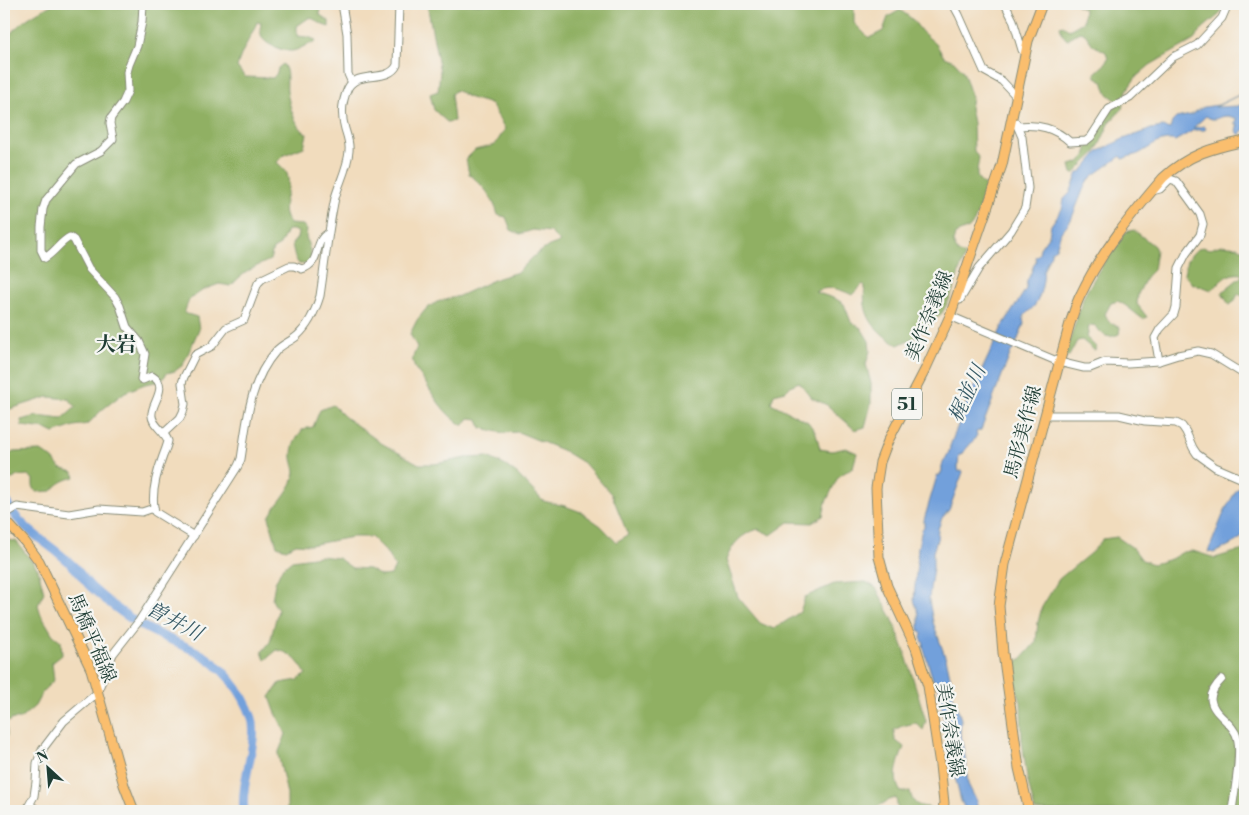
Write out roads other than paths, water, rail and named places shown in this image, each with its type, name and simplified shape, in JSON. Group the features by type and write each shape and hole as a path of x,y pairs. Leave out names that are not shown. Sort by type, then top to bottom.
{"main road":[{"name":"美作奈義線","path":"943,811 942,784 928,686 916,648 887,586 881,564 877,539 876,488 880,462 888,441 926,368 950,316 1002,165 1025,54 1039,6"},
{"name":"馬形美作線","path":"1029,811 1019,768 1002,644 999,606 1004,564 1058,362 1080,295 1091,274 1109,247 1163,178 1186,160 1209,150 1245,141"},
{"name":"馬橋平福線","path":"8,513 50,581 91,668 127,795 134,811"}],"street":[{"path":"143,4 142,22 137,46 127,72 128,91 123,102 110,118 113,139 101,151 76,164 46,200 43,209 40,250 46,258 65,239 70,237 74,240 89,269 115,297 127,327 139,341 146,354 141,379 152,376 156,378 160,393 152,411 152,417 167,436 168,444 158,470 154,488 155,512 194,536"},
{"path":"342,4 347,34 348,74 352,83"},
{"path":"39,811 28,808 35,789 38,758 42,750 64,721 98,693 113,654 138,624 241,459 250,398 256,383 274,352 280,346 299,335 318,304 328,234 338,188 350,149 342,115 343,104 348,87 352,83 359,79 390,72 395,69 397,65 400,4"},
{"path":"953,4 984,71 1002,81 1016,96"},
{"path":"1005,4 1025,54"},
{"path":"1018,126 1039,126 1055,130 1070,142 1086,141 1091,137 1109,109 1130,98 1173,56 1197,45 1222,18 1228,4"},
{"path":"1018,34 1028,30 1032,31"},
{"path":"956,298 960,300 979,268 1011,231 1025,208 1028,188 1024,152 1018,126 1012,118"},
{"path":"1152,191 1160,189 1170,180 1176,181 1200,214 1203,224 1200,235 1186,254 1179,268 1174,314 1160,329 1155,338 1159,361"},
{"path":"164,433 180,418 183,412 185,404 182,383 195,355 212,346 226,328 244,320 256,287 262,279 289,266 302,268 311,265 315,260 318,247 324,236 328,234"},
{"path":"950,316 1058,362 1084,368 1090,368 1105,362 1159,361 1178,355 1198,352 1206,353 1245,375"},
{"path":"1045,415 1119,415 1145,421 1176,423 1182,426 1198,454 1215,467 1245,480"},
{"path":"8,513 22,506 69,514 99,509 142,512 154,508"},
{"path":"1222,679 1213,689 1211,697 1213,706 1230,723 1238,737 1232,811"}],"water":[{"path":"1245,92 1215,107 1238,106 1245,102 1245,129 1240,135 1236,131 1238,124 1234,124 1237,120 1236,118 1224,116 1212,119 1206,116 1193,128 1204,126 1205,130 1194,130 1175,141 1165,140 1138,154 1123,159 1121,156 1086,183 1071,220 1061,232 1056,248 1051,251 1043,271 1043,283 1039,298 1035,305 1026,313 1023,321 1024,324 1011,352 981,430 976,432 977,435 974,440 962,455 959,455 958,468 959,472 962,470 963,472 949,510 942,518 938,529 933,552 929,600 933,622 947,662 952,685 951,689 961,719 960,733 968,784 976,800 978,811 966,811 961,801 955,777 939,689 933,680 923,646 922,634 919,630 919,614 914,600 918,547 937,476 942,471 942,465 966,404 1002,327 1026,289 1027,280 1036,261 1035,257 1039,254 1040,248 1049,235 1051,225 1062,209 1064,199 1070,193 1078,173 1083,170 1099,151 1121,140 1151,129 1163,127 1170,129 1172,122 1176,118 1191,115 1204,107 1218,105"},
{"path":"1237,489 1245,490 1245,533 1238,541 1214,553 1208,552 1225,510"}],"waterway":[{"name":"曽井川","path":"4,499 25,526 65,558 91,587 111,604 148,629 206,657 223,671 237,689 248,708 254,728 243,800 244,811"}],"district":[{"name":"大岩","path":"116,345"}],"water label":[{"name":"梶並川","path":"968,394"}]}
